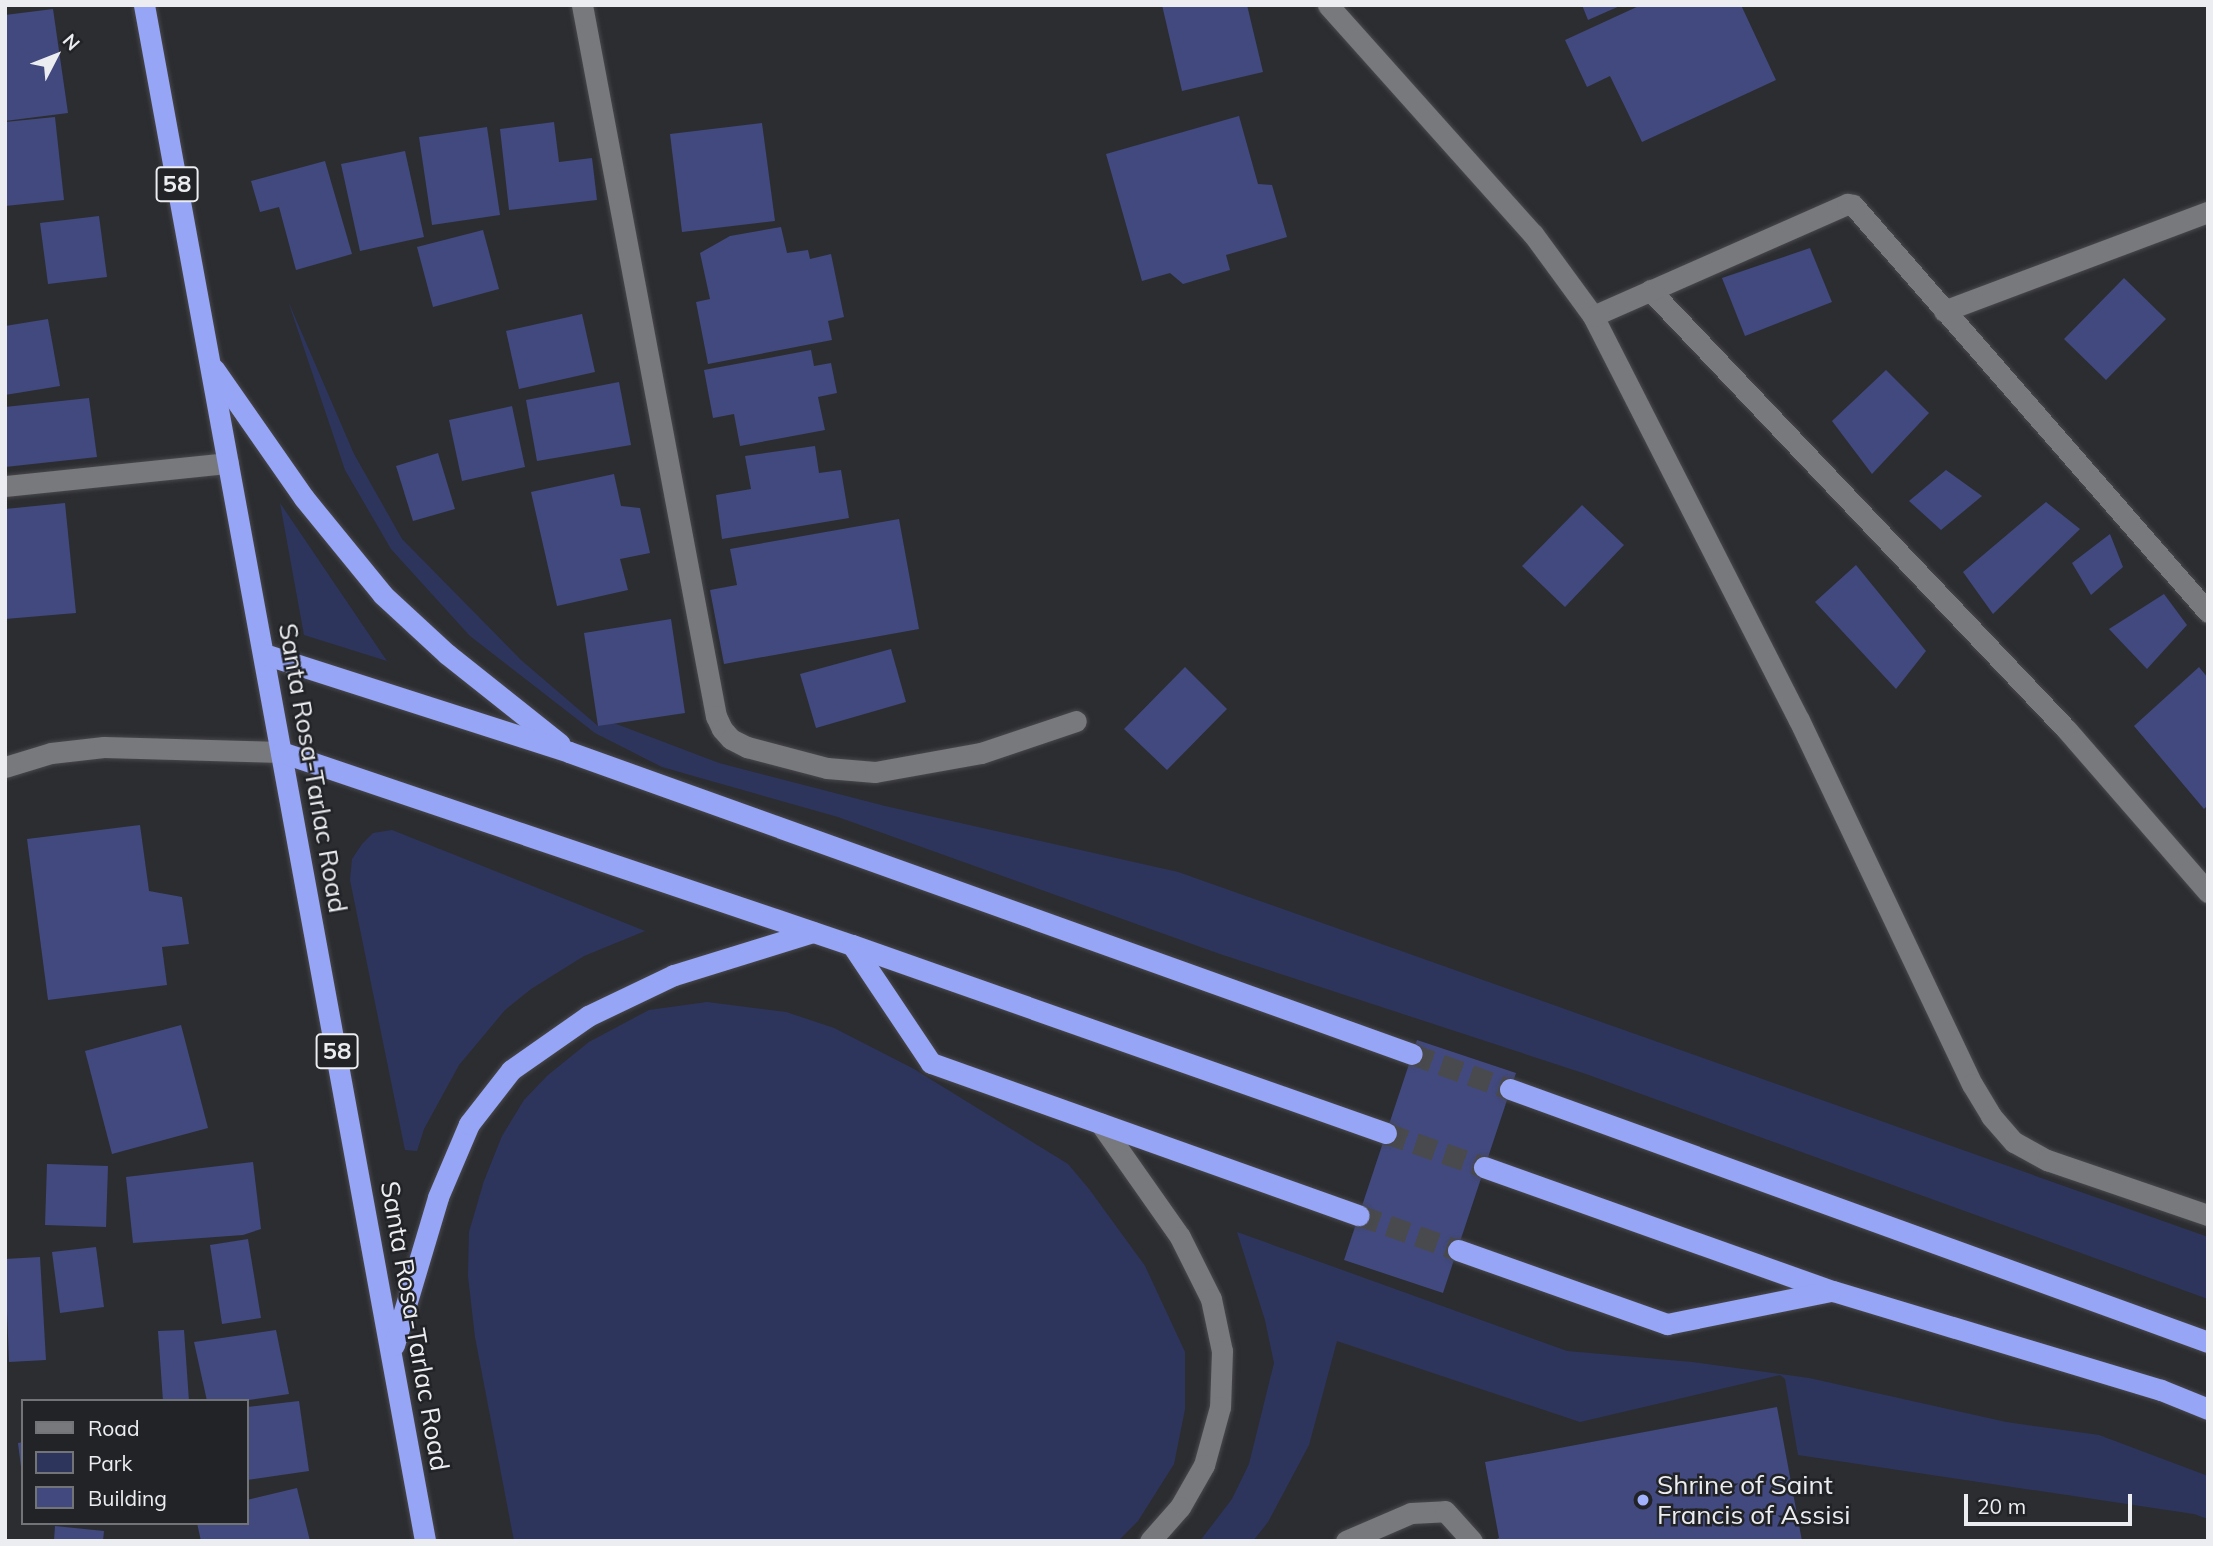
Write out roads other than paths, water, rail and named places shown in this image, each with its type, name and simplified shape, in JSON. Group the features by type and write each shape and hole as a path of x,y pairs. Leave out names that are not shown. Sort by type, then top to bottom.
{"highway":[{"name":"Santa Rosa-Tarlac Road","path":"144,5 425,1541"},
{"path":"209,363 304,498 383,595 447,654 569,752"},
{"path":"264,653 569,752 1412,1054"},
{"path":"281,752 852,945 1386,1133"},
{"path":"392,1350 439,1197 464,1136 470,1124 512,1070 588,1016 674,975 813,932"},
{"path":"852,945 931,1063 1359,1215"},
{"path":"1510,1089 2208,1342"},
{"path":"1484,1167 1833,1291 2161,1390 2208,1409"},
{"path":"1458,1250 1667,1324 1833,1291"}],"street":[{"path":"582,5 716,716 722,729 731,739 747,747 827,768 875,772 981,753 1076,721"},
{"path":"1328,5 1533,234 1593,316 1799,720 1972,1084 1991,1116 2014,1142 2047,1160 2208,1215"},
{"path":"1593,316 1849,204 2208,612"},
{"path":"1944,311 2208,212"},
{"path":"1650,290 2067,730 2208,892"},
{"path":"5,486 228,463"},
{"path":"5,767 51,753 104,747 281,752"},
{"path":"1100,1123 1180,1237 1211,1300 1222,1351 1220,1407 1204,1465 1180,1507 1150,1541"},
{"path":"1346,1541 1411,1513 1445,1511 1472,1541"}],"tunnel":[{"path":"1412,1054 1510,1089"},
{"path":"1386,1133 1484,1167"},
{"path":"1359,1215 1458,1250"}],"place":[{"name":"Shrine of Saint Francis of Assisi","path":"1643,1500"}]}
